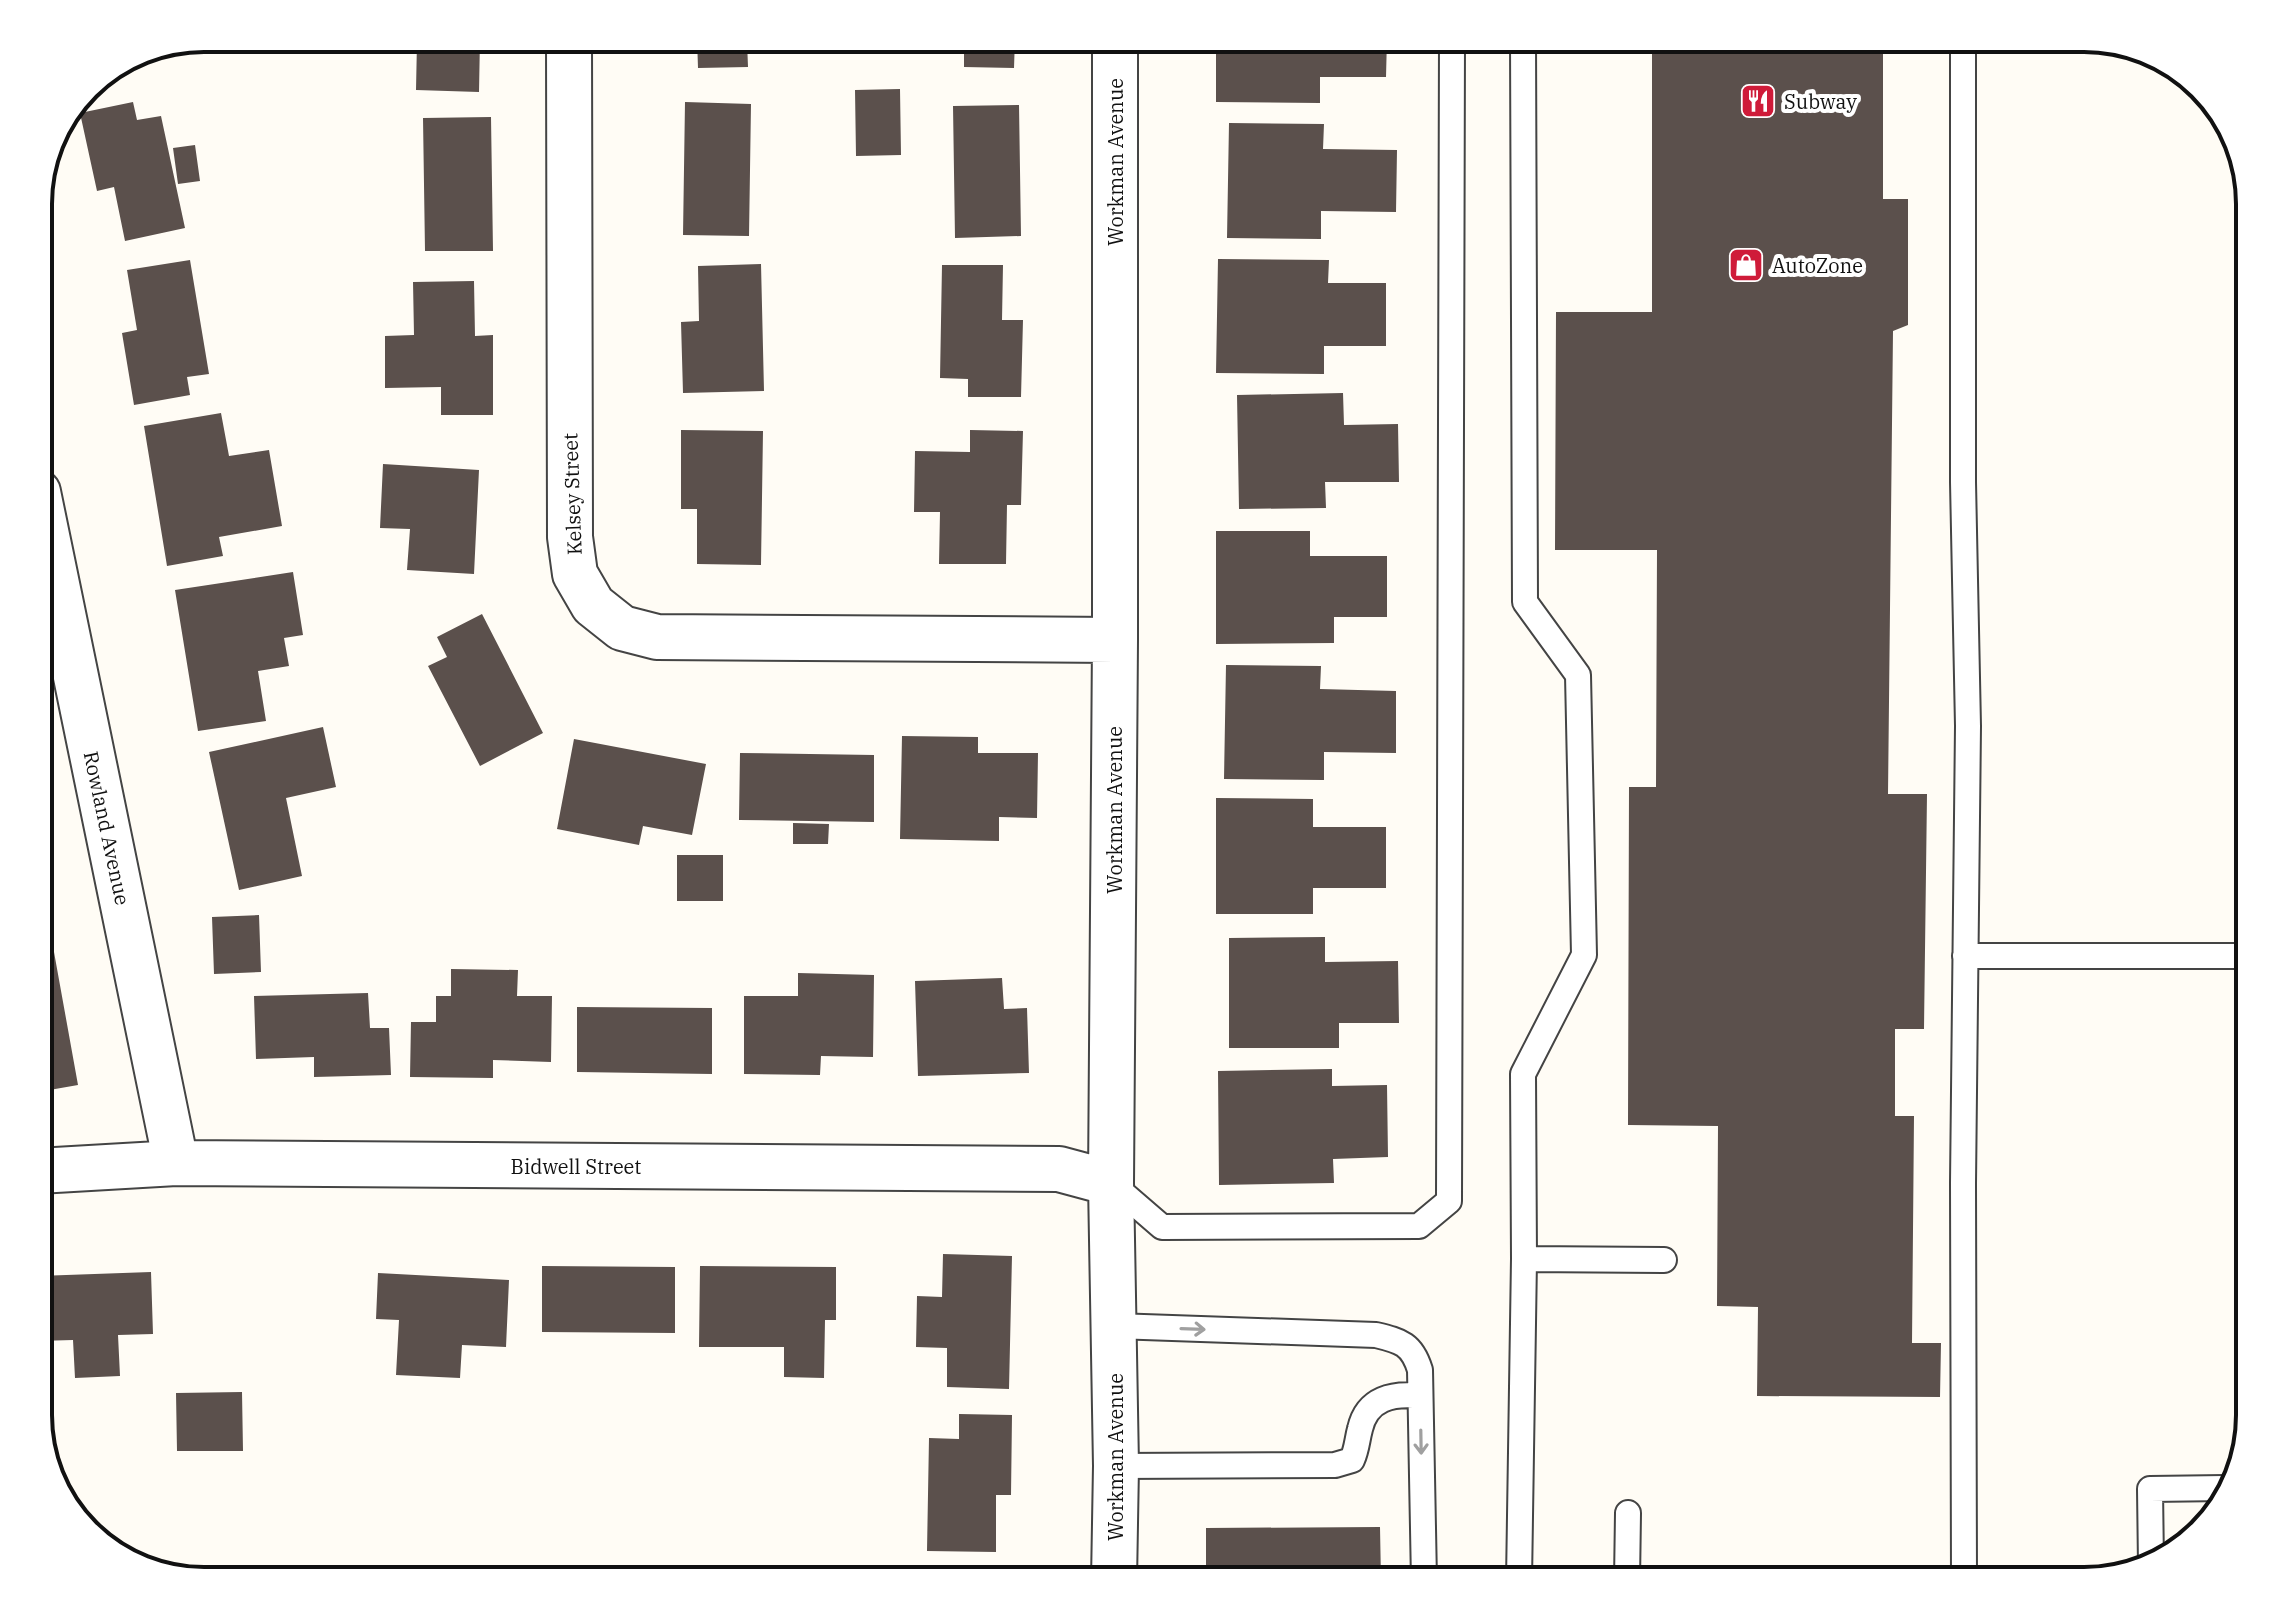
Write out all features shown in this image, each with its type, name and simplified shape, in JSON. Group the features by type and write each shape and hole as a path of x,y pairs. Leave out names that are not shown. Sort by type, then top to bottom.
{"street":[{"name":"Kelsey Street","path":"569,52 570,537 575,574 593,605 622,628 657,637 1115,640"},
{"name":"Workman Avenue","path":"1114,1567 1115,1326 1111,1183 1115,52"},
{"name":"Rowland Avenue","path":"52,560 176,1163"},
{"name":"Bidwell Street","path":"52,1170 176,1163 1059,1169 1111,1183"}],"lane":[{"path":"1111,1183 1162,1227 1419,1226 1449,1201 1452,52"},
{"path":"1519,1567 1524,1259 1523,1074 1584,955 1578,675 1525,602 1523,52"},
{"path":"1963,52 1963,482 1968,726 1963,1183 1964,1567"},
{"path":"1965,956 2236,956"},
{"path":"1524,1259 1664,1260"},
{"path":"1115,1326 1376,1335 1399,1340 1415,1354 1420,1370 1424,1567"},
{"path":"1116,1466 1335,1465 1352,1460 1367,1411 1384,1399 1402,1394 1420,1396"},
{"path":"2151,1551 2150,1489 2217,1488"},
{"path":"1627,1567 1628,1513"}],"building":[{"path":"417,52 480,52 479,92 416,90"},
{"path":"697,52 747,52 748,67 698,68"},
{"path":"964,52 1015,52 1014,68 964,67"},
{"path":"1216,52 1387,52 1386,77 1320,77 1320,103 1216,102"},
{"path":"1652,52 1883,52 1883,199 1908,199 1908,325 1893,331 1888,794 1927,794 1924,1029 1895,1029 1895,1116 1914,1116 1912,1343 1941,1343 1940,1397 1757,1396 1758,1307 1717,1306 1718,1126 1628,1125 1629,787 1656,787 1657,550 1555,550 1556,312 1652,312"},
{"path":"900,89 901,155 856,156 855,90"},
{"path":"133,102 137,120 161,116 185,228 125,241 114,187 97,191 82,113"},
{"path":"685,102 751,104 749,236 683,235"},
{"path":"1019,105 1021,236 955,238 953,106"},
{"path":"491,117 493,251 425,251 423,118"},
{"path":"1229,123 1324,124 1323,149 1397,150 1396,212 1321,211 1321,239 1227,238"},
{"path":"195,145 200,181 178,184 173,148"},
{"path":"1218,259 1329,260 1328,283 1386,283 1386,346 1324,346 1324,374 1216,373"},
{"path":"190,260 209,374 187,377 190,395 134,405 122,333 137,330 127,270"},
{"path":"761,264 764,391 683,393 681,322 699,321 698,266"},
{"path":"942,265 1003,265 1002,320 1023,320 1021,397 968,397 968,379 940,378"},
{"path":"474,281 475,336 493,335 493,415 441,415 441,387 385,388 385,336 414,335 413,282"},
{"path":"1343,393 1344,425 1398,424 1399,482 1325,482 1326,508 1239,509 1237,395"},
{"path":"221,413 229,456 269,450 282,526 219,537 223,556 167,566 144,426"},
{"path":"681,430 763,431 761,565 697,564 697,509 681,509"},
{"path":"970,430 1023,431 1021,505 1007,505 1006,564 939,564 940,512 914,512 915,451 970,452"},
{"path":"383,464 479,470 474,574 407,570 410,529 380,528"},
{"path":"1216,531 1310,531 1310,556 1387,556 1387,617 1334,617 1334,643 1216,644"},
{"path":"293,572 303,635 284,638 289,666 258,671 266,721 198,731 175,590"},
{"path":"482,614 543,733 480,766 428,666 447,657 437,637"},
{"path":"1226,665 1321,666 1320,689 1396,691 1396,753 1324,752 1324,780 1224,779"},
{"path":"323,727 336,787 286,798 302,876 239,890 209,752"},
{"path":"902,736 978,737 978,753 1038,753 1037,818 999,817 999,841 900,839"},
{"path":"574,739 706,764 692,835 643,826 639,845 557,829"},
{"path":"740,753 874,755 874,822 739,820"},
{"path":"1216,798 1313,799 1313,827 1386,827 1386,888 1313,888 1313,914 1216,914"},
{"path":"793,823 829,824 828,844 793,844"},
{"path":"677,855 723,855 723,901 677,901"},
{"path":"259,915 261,972 214,974 212,917"},
{"path":"1325,937 1325,962 1398,961 1399,1023 1339,1023 1339,1048 1229,1048 1229,938"},
{"path":"52,952 78,1085 52,1090"},
{"path":"451,969 518,970 517,996 552,996 551,1062 493,1060 493,1078 410,1077 411,1022 436,1022 436,996 451,996"},
{"path":"798,973 874,975 873,1057 821,1056 820,1075 744,1074 744,996 798,996"},
{"path":"1002,978 1004,1009 1027,1008 1029,1073 918,1076 915,981"},
{"path":"368,993 370,1028 389,1028 391,1075 314,1077 314,1057 256,1059 254,996"},
{"path":"577,1007 712,1008 712,1074 577,1072"},
{"path":"1332,1069 1332,1086 1387,1085 1388,1157 1333,1159 1334,1183 1219,1185 1218,1071"},
{"path":"943,1254 1012,1256 1009,1389 947,1387 947,1348 916,1347 917,1296 942,1297"},
{"path":"542,1266 675,1267 675,1333 542,1332"},
{"path":"700,1266 836,1267 836,1320 825,1320 824,1378 784,1377 784,1347 699,1347"},
{"path":"151,1272 153,1334 118,1335 120,1376 75,1378 73,1340 52,1341 52,1276"},
{"path":"378,1273 509,1280 506,1347 462,1345 460,1378 396,1375 399,1320 376,1319"},
{"path":"242,1392 243,1451 177,1451 176,1393"},
{"path":"959,1414 1012,1415 1011,1495 996,1495 996,1552 927,1551 929,1438 959,1439"},
{"path":"1380,1527 1381,1567 1206,1567 1206,1528"}],"place":[{"name":"Subway","path":"1758,101"},
{"name":"AutoZone","path":"1746,265"}]}
